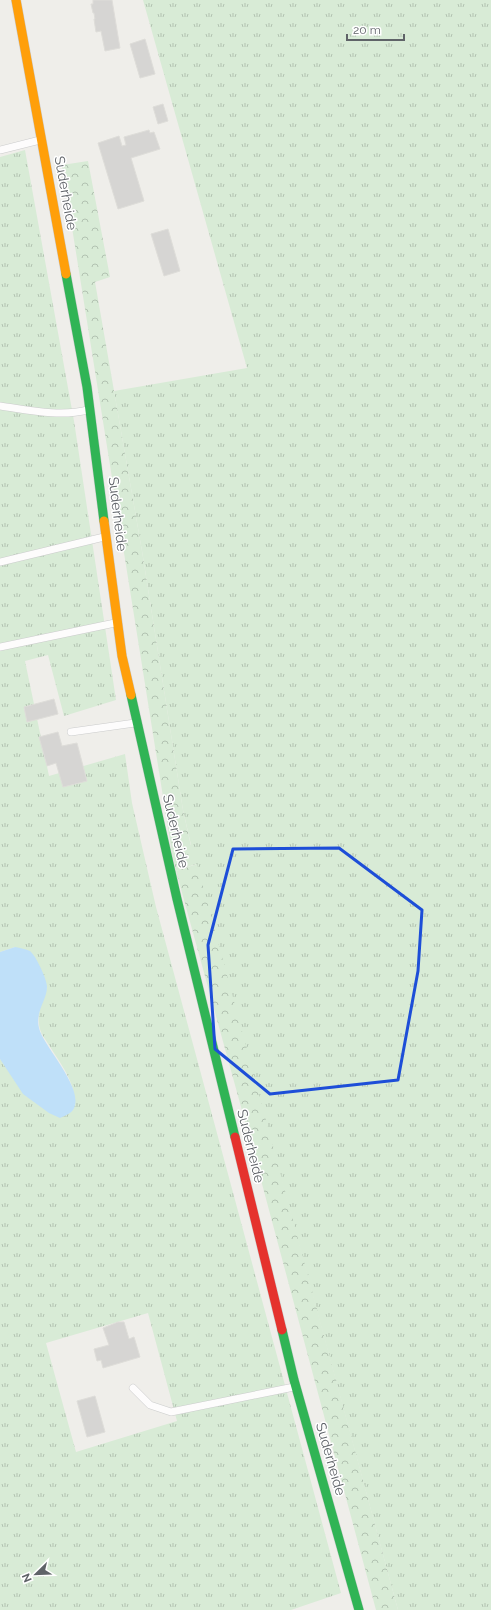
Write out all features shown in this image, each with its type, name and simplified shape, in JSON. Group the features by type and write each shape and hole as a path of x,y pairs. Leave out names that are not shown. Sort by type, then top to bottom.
{"street":[{"name":"Suderheide","path":"16,0 87,387 122,656 177,899 296,1387 357,1609"}],"lane":[{"path":"0,150 42,139"},
{"path":"0,406 42,412 76,413 90,410"},
{"path":"0,562 106,536"},
{"path":"0,647 118,622"},
{"path":"71,732 137,722"},
{"path":"133,1388 150,1405 171,1412 296,1387"}],"highlighted area":[{"path":"339,848 422,910 418,971 398,1080 270,1094 215,1049 208,945 233,849"}],"green space":[{"path":"143,0 491,0 491,1610 398,1610 196,864 176,871 172,853 191,845 183,810 142,551 114,391 247,368"},
{"path":"25,150 74,421 116,700 64,716 48,655 25,661 49,776 125,754 132,803 156,907 341,1593 291,1610 0,1610 0,1059 73,1110 74,1092 67,1074 40,1028 39,1014 47,987 15,947 0,952 0,157","holes":["148,1313 177,1421 76,1452 46,1343"]},
{"path":"88,161 110,277 95,282 142,551 183,810 191,846 172,853 62,165"},
{"path":"197,864 398,1610 376,1610 254,1154 176,871"}],"water":[{"path":"15,947 30,951 41,968 47,983 39,1016 39,1028 42,1036 69,1080 74,1091 75,1101 73,1110 60,1118 49,1113 23,1094 0,1059 0,952"}],"building":[{"path":"93,0 112,0 120,48 105,51 101,31 96,32 94,13 91,4 93,4"},
{"path":"145,39 155,74 140,78 130,44"},
{"path":"163,104 168,121 158,124 153,107"},
{"path":"149,130 150,133 154,132 160,149 131,158 144,201 118,209 98,143 119,136 122,146 126,145 124,137"},
{"path":"168,229 180,271 164,276 151,234"},
{"path":"54,699 58,714 27,722 24,707"},
{"path":"58,732 62,746 77,743 87,781 63,787 56,763 47,766 39,737"},
{"path":"118,1322 124,1322 129,1339 134,1337 140,1357 103,1368 101,1360 97,1361 94,1349 109,1345 103,1328"},
{"path":"95,1396 105,1432 87,1437 77,1401"}],"traffic: fast":[{"path":"66,274 87,387 104,521"},
{"path":"131,695 177,899 235,1137"},
{"path":"282,1330 294,1380 359,1610"}],"traffic: slow":[{"path":"16,0 66,274"},
{"path":"104,521 122,656 131,695"}],"traffic: jam":[{"path":"235,1137 282,1330"}]}
